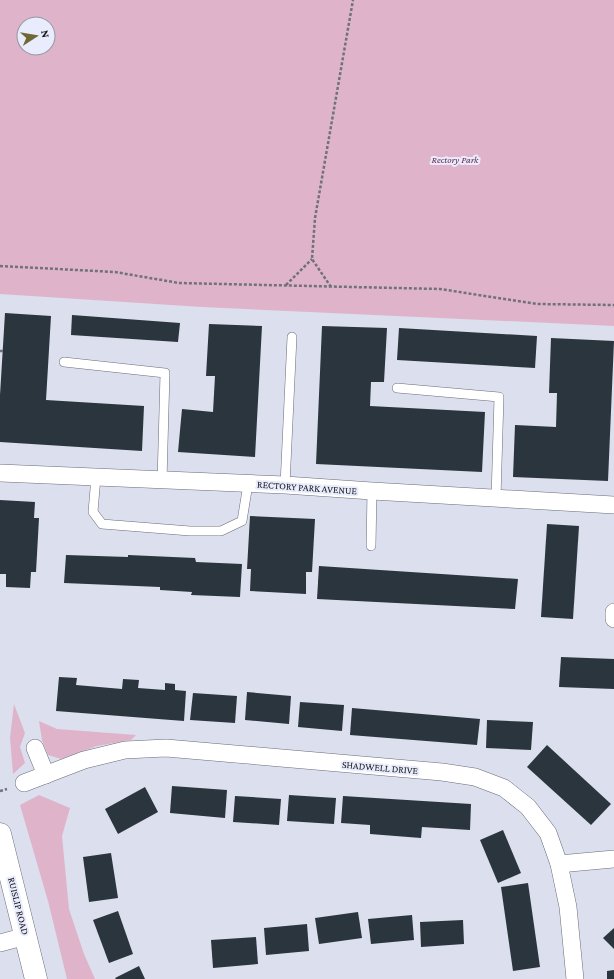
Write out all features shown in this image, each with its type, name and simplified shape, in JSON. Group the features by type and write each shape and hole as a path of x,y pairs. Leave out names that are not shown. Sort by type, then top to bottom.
{"main road":[{"name":"RUISLIP ROAD","path":"0,834 36,979"}],"street":[{"name":"RECTORY PARK AVENUE","path":"0,473 285,485 372,492 614,505"},
{"path":"614,612 614,619"},
{"path":"36,748 46,775"},
{"name":"SHADWELL DRIVE","path":"24,783 84,760 125,750 166,748 442,772 475,777 504,788 528,807 548,834 559,864 568,907 575,979"},
{"path":"559,864 614,859"},
{"path":"0,943 26,936"}],"lane":[{"path":"285,485 292,337"},
{"path":"64,362 166,374 162,481"},
{"path":"397,388 499,396 496,498"},
{"path":"96,477 93,512 102,524 190,531 221,530 242,521 248,484"},
{"path":"372,492 372,546"}],"path":[{"path":"331,287 312,259 315,218 353,0"},
{"path":"286,285 312,259"},
{"path":"0,266 115,272 180,283 440,289 537,304 614,305"}],"green space":[{"name":"Rectory Park","path":"0,0 614,0 614,326 202,307 0,294"},
{"path":"14,704 25,733 20,747 25,763 13,774 10,738"},
{"path":"39,721 57,729 136,735 131,740 97,746 61,759 48,755 42,740"},
{"path":"39,795 70,808 62,836 69,909 84,954 95,979 67,979 48,901 20,805"}],"building":[{"path":"5,313 51,316 46,400 144,406 142,451 0,442 0,395"},
{"path":"72,315 180,323 178,342 71,335"},
{"path":"209,324 262,326 255,457 178,452 182,409 213,412 215,376 206,376"},
{"path":"322,326 387,328 384,382 371,382 370,406 485,412 482,472 316,464"},
{"path":"399,328 537,336 535,368 397,360"},
{"path":"551,338 614,341 608,481 513,477 515,425 556,427 557,393 549,393"},
{"path":"0,500 35,502 34,518 39,518 36,572 31,572 30,588 6,587 6,574 0,574"},
{"path":"250,516 315,519 312,572 306,572 306,594 250,591 251,569 247,569"},
{"path":"547,524 579,526 573,619 541,617"},
{"path":"66,555 128,557 128,555 195,558 196,562 242,564 240,597 191,595 192,592 160,590 160,587 64,583"},
{"path":"319,566 518,579 515,609 317,599"},
{"path":"561,657 614,659 614,689 559,687"},
{"path":"59,677 77,678 76,685 122,689 123,679 139,680 138,688 165,690 165,683 175,684 175,690 186,691 184,721 56,711"},
{"path":"247,692 291,696 289,724 245,720"},
{"path":"193,693 237,696 235,723 190,720"},
{"path":"300,702 344,705 342,731 298,727"},
{"path":"352,708 480,719 477,745 350,735"},
{"path":"487,720 533,722 531,750 486,748"},
{"path":"547,745 611,804 591,825 527,767"},
{"path":"172,786 227,790 225,818 170,813"},
{"path":"145,787 158,812 118,834 105,809"},
{"path":"289,795 336,798 334,824 287,821"},
{"path":"235,796 281,799 279,825 233,822"},
{"path":"343,796 471,804 470,830 422,827 421,838 370,834 370,825 341,823"},
{"path":"503,830 521,873 498,883 480,840"},
{"path":"111,853 118,898 89,902 83,857"},
{"path":"528,883 540,967 513,971 501,887"},
{"path":"118,911 133,954 109,963 93,920"},
{"path":"358,912 362,938 319,944 315,918"},
{"path":"412,915 414,940 371,944 368,919"},
{"path":"463,920 464,944 421,947 420,922"},
{"path":"307,924 309,951 266,955 264,928"},
{"path":"614,928 614,949 603,938"},
{"path":"256,937 258,964 213,968 211,940"},
{"path":"139,966 145,979 115,978"},
{"path":"614,970 614,979 607,979 607,971"}]}
